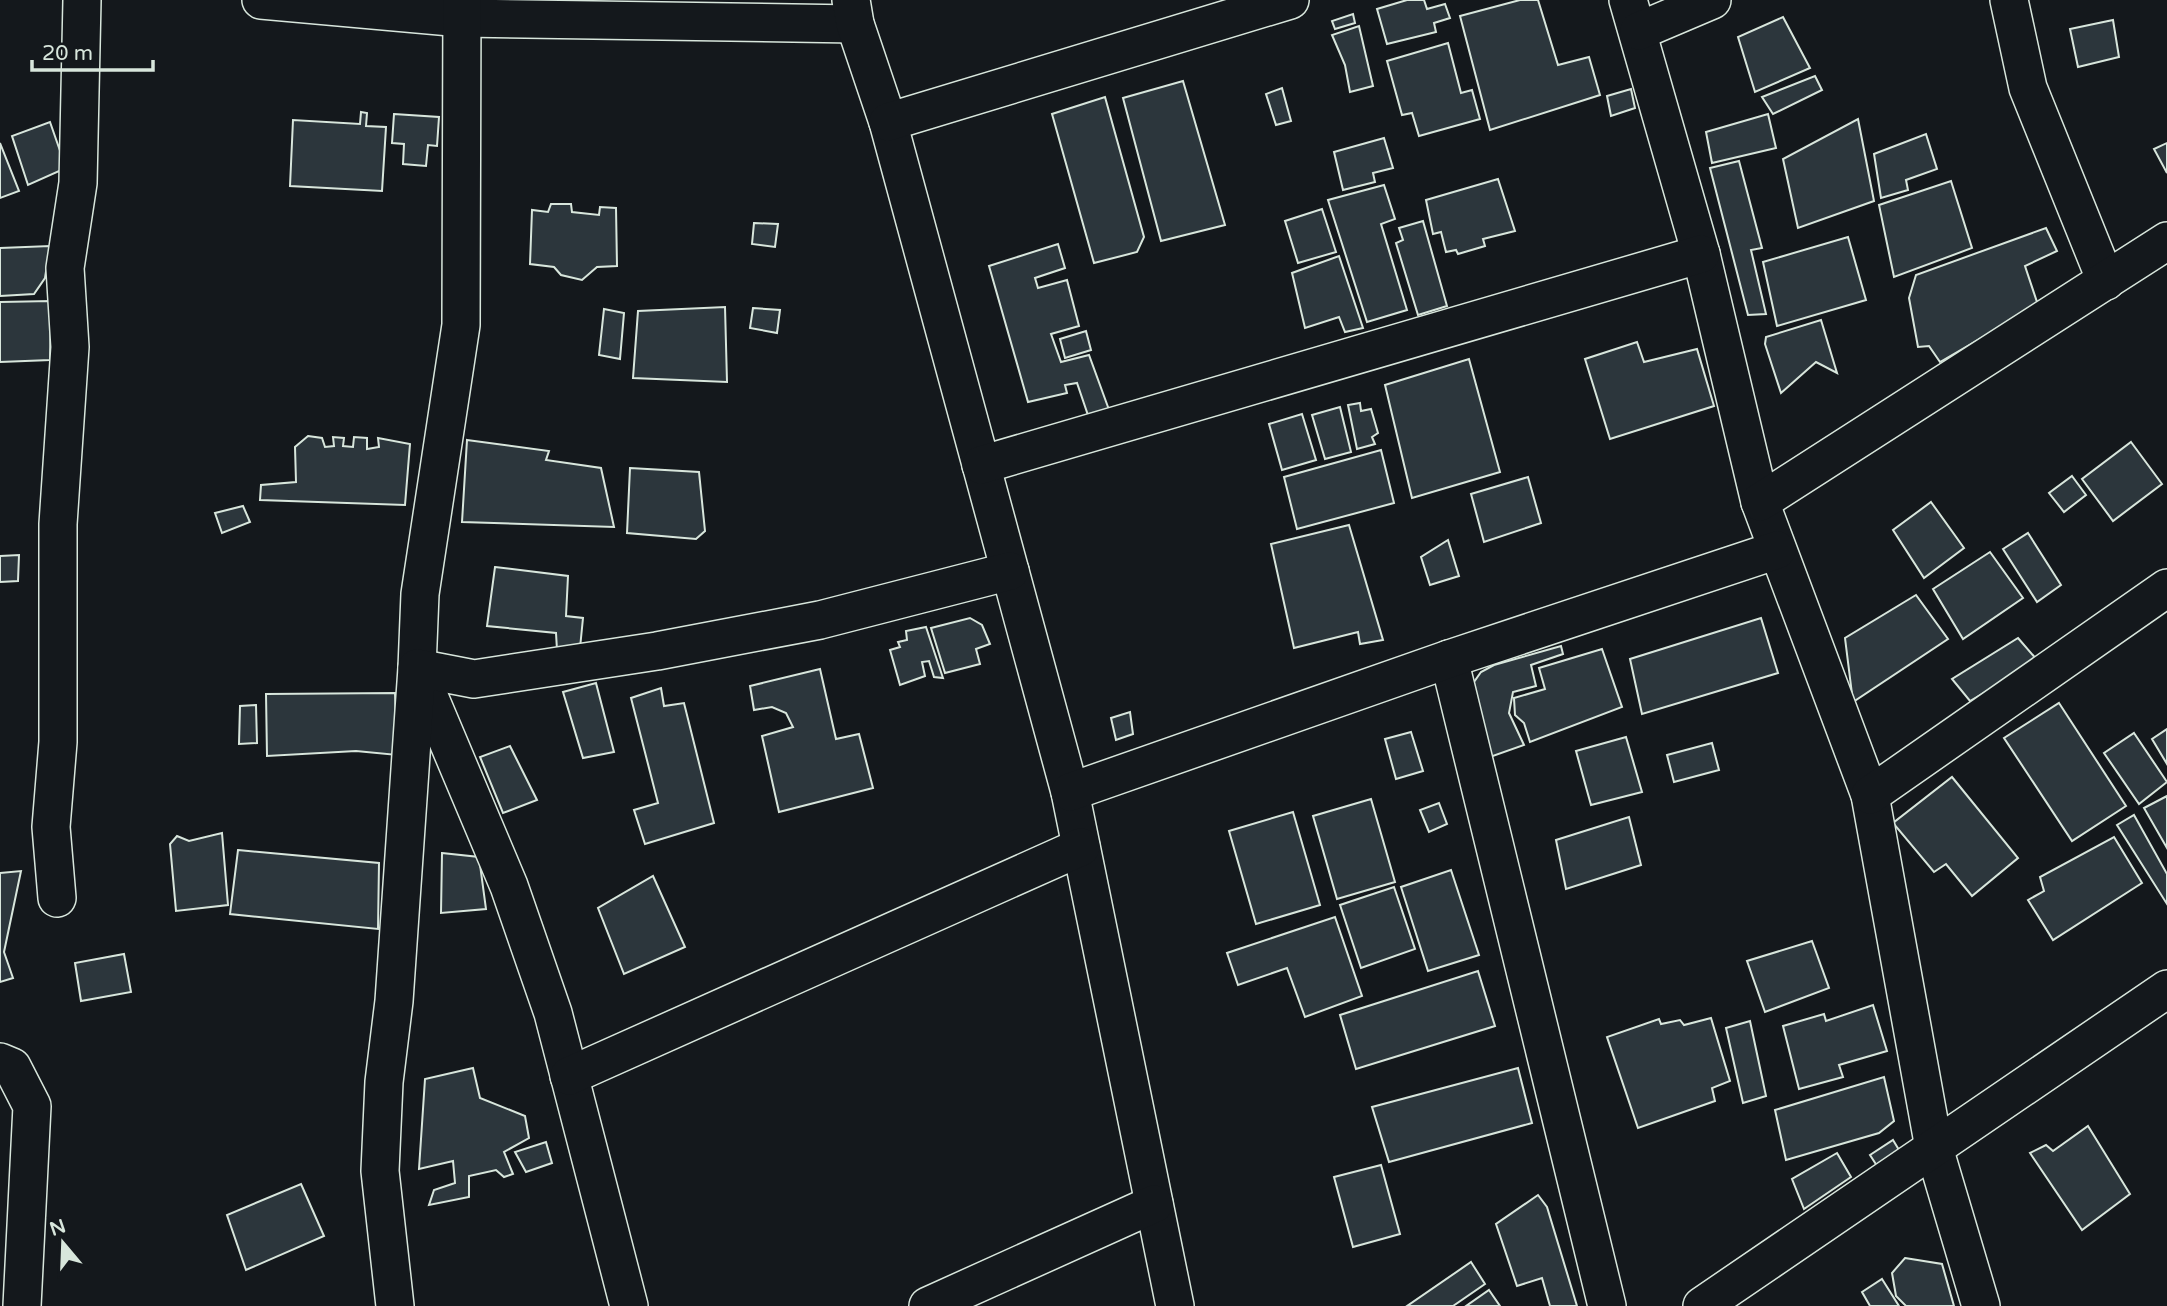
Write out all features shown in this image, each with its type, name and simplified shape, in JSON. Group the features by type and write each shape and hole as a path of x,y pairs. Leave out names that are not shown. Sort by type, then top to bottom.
{"street":[{"path":"57,898 51,827 58,742 58,524 70,347 65,268 78,183 82,0"},
{"path":"261,0 462,9 853,12 888,122 1070,792 1175,1306"},
{"path":"888,122 1290,0"},
{"path":"1712,0 1634,16 1701,254 1760,502 1870,795 1934,1148 1981,1306"},
{"path":"2009,0 2028,88 2106,281"},
{"path":"395,1306 380,1171 384,1083 394,1002 420,594 461,326 462,9"},
{"path":"1760,502 2167,241"},
{"path":"981,465 1701,254"},
{"path":"1070,792 1449,659 1777,550"},
{"path":"417,667 474,679 644,653 820,620 1010,571"},
{"path":"1870,795 2167,588"},
{"path":"1449,659 1607,1306"},
{"path":"417,667 509,886 553,1013 629,1306"},
{"path":"569,1076 1081,847"},
{"path":"1702,1306 2167,989"},
{"path":"0,1062 12,1067 32,1106 22,1306"},
{"path":"928,1306 1154,1203"}],"building":[{"path":"1407,0 1424,0 1427,9 1445,4 1450,18 1434,23 1436,32 1387,44 1377,9"},
{"path":"1520,0 1538,0 1558,65 1589,57 1600,95 1490,130 1460,16"},
{"path":"1353,14 1355,23 1335,29 1332,21"},
{"path":"1783,17 1810,68 1755,92 1738,37"},
{"path":"2113,20 2119,57 2078,67 2070,29"},
{"path":"1359,26 1373,86 1350,92 1345,65 1332,35"},
{"path":"1448,43 1461,93 1472,90 1480,119 1419,136 1412,113 1402,115 1387,61"},
{"path":"1815,76 1822,90 1773,114 1762,97"},
{"path":"1183,81 1225,225 1161,241 1123,98"},
{"path":"1282,88 1291,121 1276,125 1266,94"},
{"path":"1631,89 1635,108 1611,116 1607,96"},
{"path":"1105,97 1144,237 1137,252 1094,263 1052,114"},
{"path":"361,112 367,113 366,126 386,127 382,191 290,186 293,120 360,124"},
{"path":"394,114 439,117 437,146 428,145 426,166 403,164 404,144 392,143"},
{"path":"1768,114 1776,148 1712,163 1706,132"},
{"path":"1858,119 1874,201 1798,228 1783,159"},
{"path":"50,122 66,168 28,185 12,136"},
{"path":"1926,134 1937,169 1906,180 1908,190 1881,198 1874,154"},
{"path":"1384,138 1393,168 1373,173 1375,182 1343,190 1334,152"},
{"path":"0,143 19,191 0,198"},
{"path":"2167,143 2167,173 2154,149"},
{"path":"1739,161 1762,248 1751,250 1766,314 1748,315 1710,168"},
{"path":"1498,179 1515,231 1483,239 1485,246 1458,254 1456,250 1446,252 1441,232 1433,234 1426,200"},
{"path":"1951,181 1972,248 1894,277 1879,205"},
{"path":"1384,185 1395,219 1381,224 1407,310 1367,322 1328,200"},
{"path":"551,204 571,204 572,212 599,215 600,207 616,208 617,266 597,267 582,280 561,275 554,267 530,264 532,210 548,212"},
{"path":"1322,209 1336,252 1298,263 1285,221"},
{"path":"1423,221 1447,306 1418,315 1396,243 1403,240 1399,228"},
{"path":"754,223 778,224 775,247 752,244"},
{"path":"2046,228 2057,251 2025,266 2038,305 1940,362 1929,346 1918,347 1909,298 1916,275"},
{"path":"1848,237 1866,300 1777,326 1763,262"},
{"path":"1058,244 1065,268 1035,278 1038,288 1067,280 1079,326 1051,334 1061,362 1089,355 1112,418 1091,424 1077,383 1065,385 1067,393 1028,402 989,266"},
{"path":"50,246 45,278 34,294 0,296 0,248"},
{"path":"1339,256 1363,328 1345,332 1339,317 1305,328 1292,273"},
{"path":"51,301 50,360 0,362 0,302"},
{"path":"725,307 727,382 633,378 638,311"},
{"path":"753,308 780,310 777,333 750,328"},
{"path":"604,309 624,313 620,359 599,355"},
{"path":"1821,320 1837,373 1816,362 1781,393 1765,344 1766,337"},
{"path":"1086,331 1091,350 1065,358 1060,339"},
{"path":"1637,342 1644,362 1697,349 1714,406 1610,439 1585,359"},
{"path":"1469,359 1500,472 1412,498 1385,385"},
{"path":"1360,403 1361,411 1371,409 1378,433 1372,437 1375,444 1357,449 1348,405"},
{"path":"1340,407 1351,452 1325,459 1312,415"},
{"path":"1302,414 1316,460 1282,470 1269,424"},
{"path":"308,436 322,438 325,447 334,446 333,437 344,438 343,446 353,447 354,437 367,438 367,449 379,447 378,438 410,444 405,505 260,500 261,485 296,482 295,447"},
{"path":"467,440 549,451 546,460 601,468 614,527 462,522"},
{"path":"2131,442 2162,484 2113,521 2082,479"},
{"path":"1381,450 1394,503 1297,529 1284,477"},
{"path":"630,468 699,472 705,531 696,539 627,533"},
{"path":"2072,476 2086,495 2064,512 2049,493"},
{"path":"1528,477 1541,523 1484,542 1471,494"},
{"path":"1931,502 1964,548 1924,578 1893,530"},
{"path":"243,506 250,522 222,533 215,513"},
{"path":"1349,525 1383,640 1360,644 1358,632 1294,648 1271,544"},
{"path":"2028,533 2061,585 2037,602 2003,549"},
{"path":"1448,540 1459,576 1430,585 1421,557"},
{"path":"1990,552 2023,598 1963,639 1933,589"},
{"path":"19,555 18,581 0,582 0,556"},
{"path":"495,567 568,576 566,616 583,618 580,648 557,650 556,633 487,626"},
{"path":"1916,595 1948,639 1853,702 1845,638"},
{"path":"970,618 982,625 990,644 976,649 980,664 945,673 931,628"},
{"path":"1761,618 1778,673 1642,714 1630,659"},
{"path":"926,627 943,678 934,677 929,661 922,662 925,676 900,685 890,650 900,647 898,642 907,640 906,631"},
{"path":"2018,638 2038,661 1970,701 1952,679"},
{"path":"1561,646 1563,654 1531,665 1536,686 1513,692 1509,713 1524,745 1490,757 1470,691 1474,682 1481,672 1494,665"},
{"path":"1602,649 1622,707 1530,742 1524,723 1515,715 1514,698 1545,689 1539,668"},
{"path":"820,669 836,739 859,734 873,788 779,812 762,736 793,727 786,713 772,707 754,710 750,686"},
{"path":"596,683 614,752 583,758 563,692"},
{"path":"661,688 664,706 684,703 714,823 645,844 634,810 658,803 631,698"},
{"path":"395,693 397,755 356,751 267,756 266,694"},
{"path":"2059,703 2126,806 2072,841 2004,738"},
{"path":"256,705 257,743 239,744 240,706"},
{"path":"1130,712 1133,734 1116,740 1111,718"},
{"path":"2167,729 2167,764 2152,739"},
{"path":"1411,732 1423,771 1396,779 1385,739"},
{"path":"2134,733 2167,782 2139,804 2104,753"},
{"path":"1626,737 1642,792 1591,805 1576,751"},
{"path":"1712,743 1719,770 1674,782 1667,755"},
{"path":"510,746 537,800 503,813 480,757"},
{"path":"1952,777 2018,858 1972,896 1946,864 1934,872 1893,823"},
{"path":"2167,796 2167,848 2144,808"},
{"path":"1371,799 1395,882 1337,899 1313,816"},
{"path":"1439,803 1447,824 1429,832 1420,810"},
{"path":"1293,812 1320,905 1256,924 1229,831"},
{"path":"2134,815 2167,874 2167,904 2117,825"},
{"path":"1629,817 1641,865 1566,889 1556,840"},
{"path":"222,833 228,905 176,911 170,844 177,836 189,841"},
{"path":"2114,837 2142,883 2053,940 2028,900 2044,891 2040,877"},
{"path":"238,850 379,863 378,929 230,914"},
{"path":"442,853 479,857 486,909 441,913"},
{"path":"1451,870 1479,955 1428,971 1401,887"},
{"path":"21,871 4,952 13,978 0,982 0,873"},
{"path":"653,876 685,947 624,974 598,908"},
{"path":"1394,887 1415,949 1361,968 1340,905"},
{"path":"1335,917 1362,996 1305,1017 1287,968 1238,985 1227,953"},
{"path":"1812,941 1829,988 1765,1012 1747,961"},
{"path":"124,954 131,992 81,1001 75,963"},
{"path":"1478,971 1495,1026 1356,1069 1340,1015"},
{"path":"1873,1005 1887,1051 1839,1065 1843,1077 1799,1089 1783,1026 1824,1014 1826,1021"},
{"path":"1711,1018 1730,1081 1712,1088 1715,1101 1638,1128 1607,1037 1659,1019 1661,1024 1680,1020 1684,1025"},
{"path":"1750,1021 1766,1096 1743,1103 1726,1028"},
{"path":"473,1068 480,1098 525,1116 529,1138 504,1152 513,1174 504,1177 496,1170 469,1176 469,1197 429,1205 434,1190 455,1183 453,1161 419,1169 425,1079"},
{"path":"1518,1068 1532,1123 1389,1162 1372,1107"},
{"path":"1884,1077 1894,1121 1879,1133 1786,1160 1775,1110"},
{"path":"2088,1126 2130,1194 2082,1230 2030,1153 2046,1145 2053,1151"},
{"path":"1893,1140 1902,1155 1879,1169 1870,1155"},
{"path":"546,1142 552,1163 526,1172 515,1152"},
{"path":"1837,1153 1851,1177 1804,1209 1792,1179"},
{"path":"1381,1165 1400,1234 1353,1247 1334,1177"},
{"path":"301,1184 324,1236 246,1270 227,1215"},
{"path":"1538,1195 1547,1207 1577,1306 1550,1306 1542,1278 1517,1286 1496,1224"},
{"path":"1905,1258 1942,1264 1954,1306 1906,1306 1896,1296 1892,1273"},
{"path":"1471,1262 1485,1284 1453,1306 1407,1306"},
{"path":"1882,1279 1899,1306 1870,1306 1862,1292"},
{"path":"1489,1290 1500,1306 1466,1306"}]}
